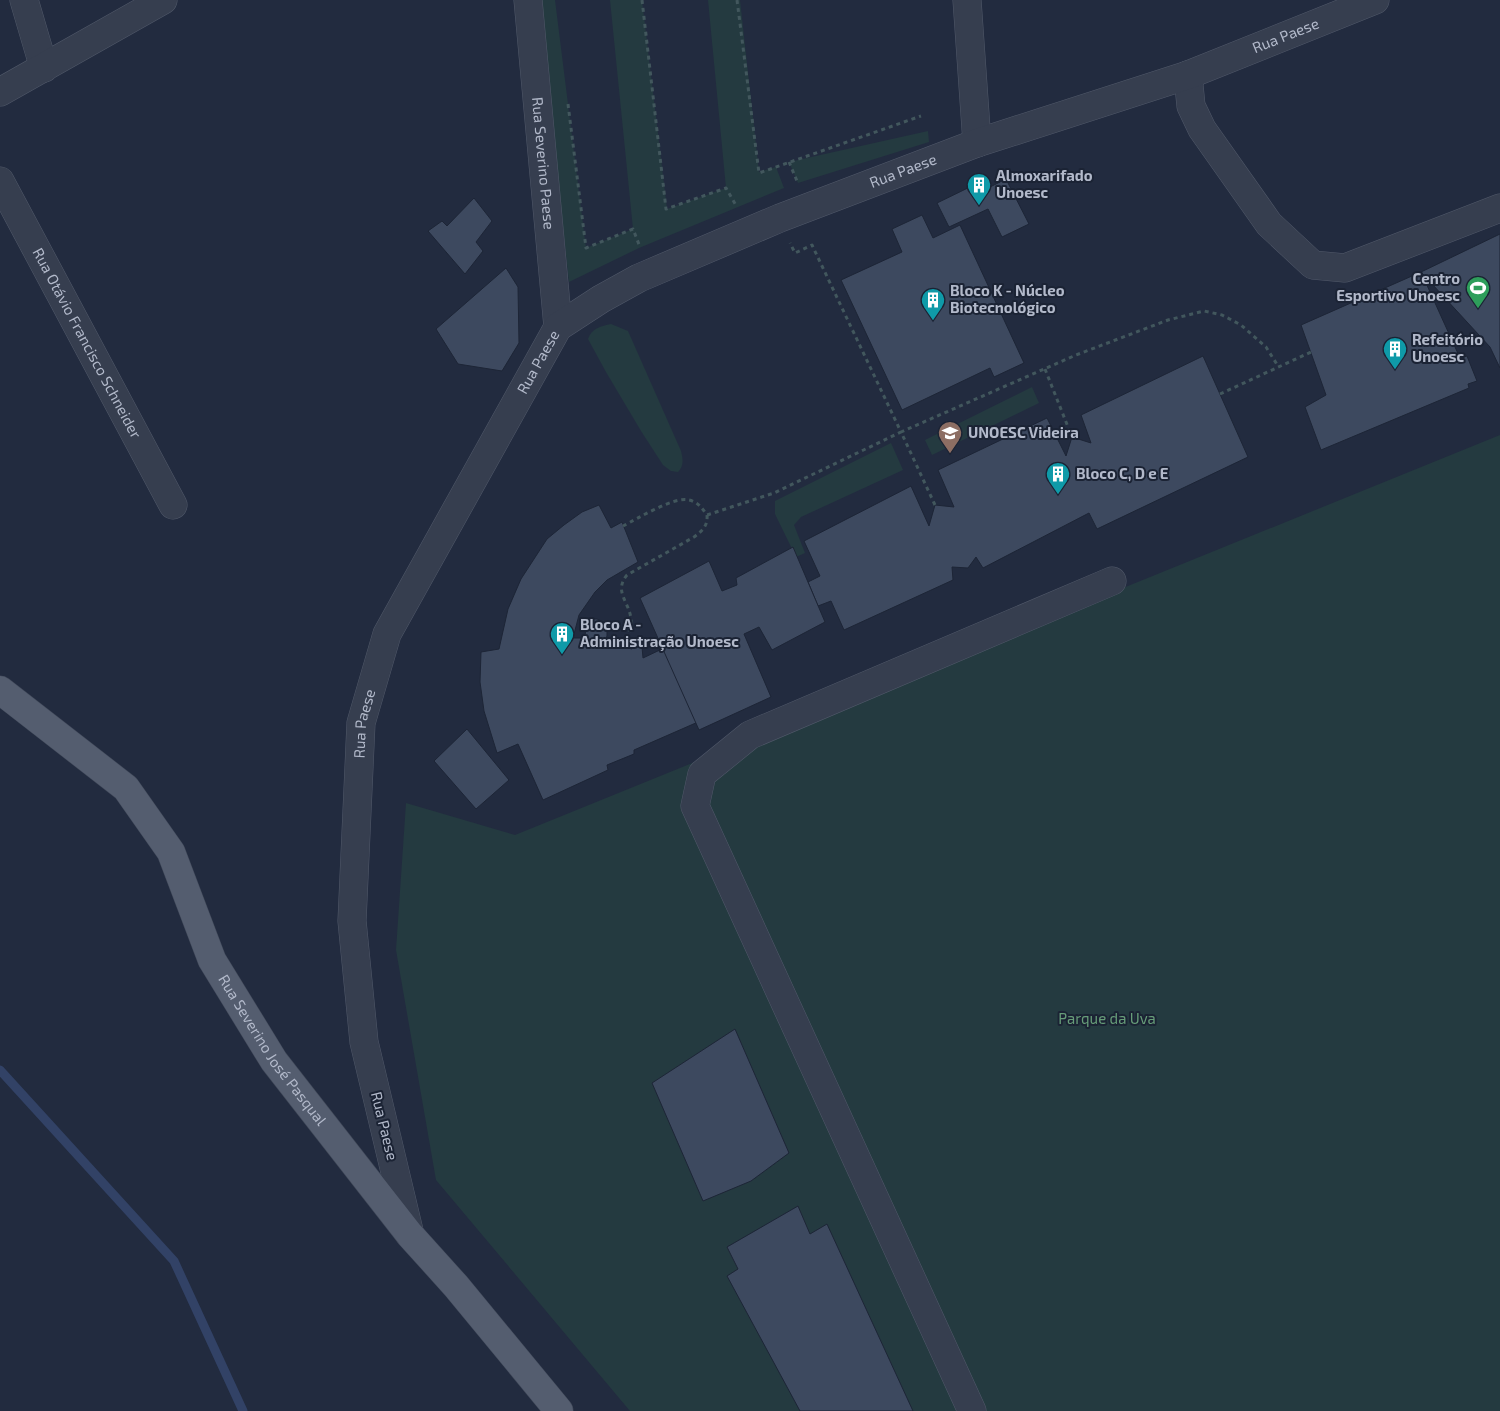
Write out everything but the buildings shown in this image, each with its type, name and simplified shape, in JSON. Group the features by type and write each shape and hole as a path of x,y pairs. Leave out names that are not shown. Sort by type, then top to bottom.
{"main road":[{"name":"Rua Severino José Pasqual","path":"0,690 126,788 171,852 212,960 274,1061 410,1234 456,1286 559,1411"}],"street":[{"path":"24,0 44,68"},
{"path":"0,92 163,0"},
{"name":"Rua Severino Paese","path":"528,0 558,327"},
{"path":"966,0 977,143"},
{"name":"Rua Paese","path":"410,1234 364,1042 352,921 361,723 387,634 558,327 601,298 639,278 780,218 977,143 1188,75 1375,0"},
{"path":"1188,75 1191,106 1202,129 1269,224 1314,265 1345,268 1500,208"},
{"name":"Rua Otávio Francisco Schneider","path":"0,181 173,504"},
{"path":"972,1411 695,806 702,774 750,735 1112,581"}],"path":[{"path":"642,0 666,209 726,188 737,208"},
{"path":"737,0 759,173 921,116"},
{"path":"567,96 586,248 633,229 639,248"},
{"path":"789,162 798,183"},
{"path":"790,242 795,253 812,245 935,505"},
{"path":"707,515 774,492 901,432 1045,369 1168,320 1204,311 1222,315 1241,325 1266,347 1278,366"},
{"path":"1220,394 1311,352"},
{"path":"1045,369 1072,437"},
{"path":"622,646 631,621 621,590 621,582 627,575 702,531 706,526 707,515 698,504 684,499 674,501 623,526"}],"green space":[{"path":"538,0 555,0 586,248 633,229 610,0 642,0 667,209 726,188 708,0 740,0 759,172 776,167 784,188 639,248 569,282"},
{"path":"928,131 929,142 798,183 789,162"},
{"path":"611,324 628,331 681,451 682,462 678,472 671,471 663,465 641,431 588,339 594,330"},
{"path":"1032,387 1039,403 932,455 925,440"},
{"name":"Parque da Uva","path":"1500,435 1500,1411 630,1411 436,1180 396,950 406,803 515,835"},
{"path":"891,443 903,470 801,517 794,525 805,553 796,557 775,514 775,501"}],"waterway":[{"path":"0,1070 174,1261 243,1411"}],"place":[{"name":"Almoxarifado Unoesc","path":"979,206"},
{"name":"Centro Esportivo Unoesc","path":"1478,309"},
{"name":"Bloco K - Núcleo Biotecnológico","path":"933,321"},
{"name":"Refeitório Unoesc","path":"1395,370"},
{"name":"UNOESC Videira","path":"950,454"},
{"name":"Bloco C, D e E","path":"1058,495"},
{"name":"Bloco A - Administração Unoesc","path":"562,655"}]}
